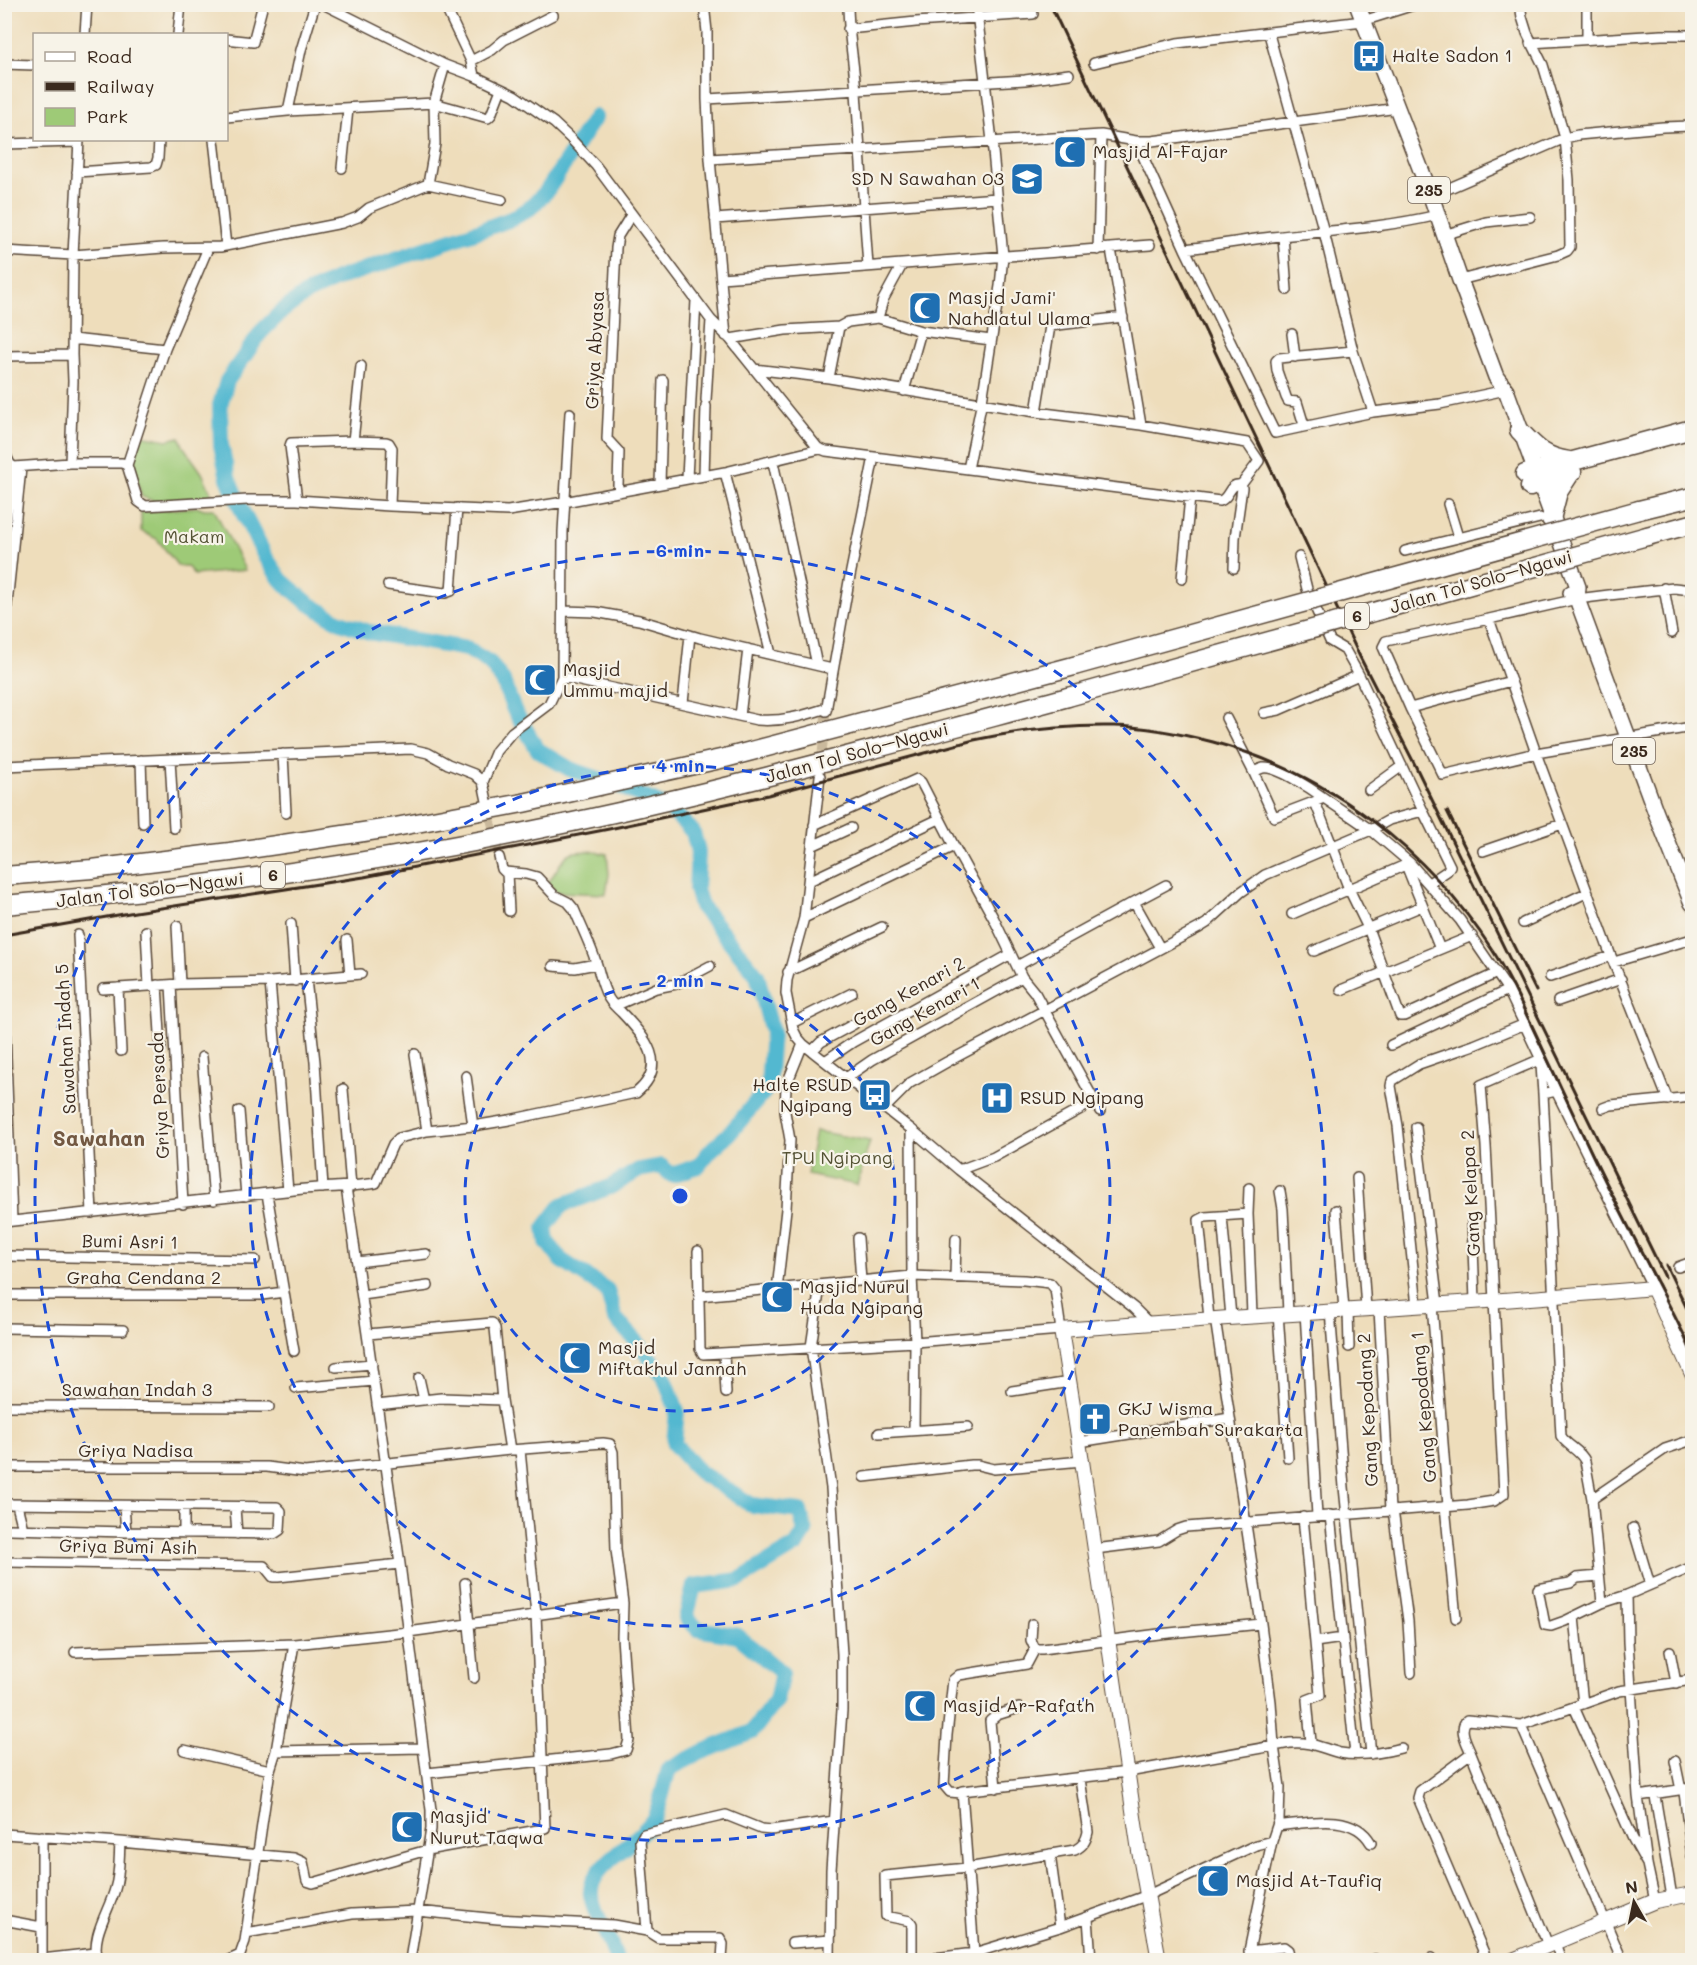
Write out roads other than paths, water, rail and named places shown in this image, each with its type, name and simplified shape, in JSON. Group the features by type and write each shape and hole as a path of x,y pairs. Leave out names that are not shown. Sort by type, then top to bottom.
{"highway":[{"path":"1513,421 1537,448 1570,467 1692,440"},
{"path":"1532,479 1692,429"},
{"path":"1546,519 1570,467"},
{"name":"Jalan Tol Solo–Ngawi","path":"4,876 92,869 230,852 390,828 523,803 725,758 1074,666 1692,497"},
{"name":"Jalan Tol Solo–Ngawi","path":"4,905 240,880 403,855 539,830 758,780 1068,697 1692,524"}],"main road":[{"name":"235","path":"1357,4 1438,215 1546,519 1578,587 1577,599 1656,813 1692,900"}],"street":[{"path":"86,33 87,4"},
{"path":"178,33 181,4"},
{"path":"228,39 253,42 263,4"},
{"path":"288,111 301,50 315,4"},
{"path":"323,4 445,65 517,97 571,139 586,154 711,320 820,449"},
{"path":"444,4 471,61 474,76"},
{"path":"704,4 707,32 710,159 728,338"},
{"path":"849,4 848,29 856,89 868,266"},
{"path":"968,469 982,402 1003,256 976,4"},
{"path":"1094,63 1177,43 1269,34 1363,21 1418,4"},
{"path":"1460,280 1558,255 1569,249 1569,180 1565,138 1543,65 1530,43 1520,4"},
{"path":"1587,4 1587,39"},
{"path":"848,29 1033,14"},
{"path":"471,61 492,50 504,40 553,15"},
{"path":"1269,34 1324,232 1353,351 1373,412"},
{"path":"1530,43 1692,34"},
{"path":"5,65 33,66"},
{"path":"428,184 435,144 434,103 445,65"},
{"path":"707,99 1025,80 1069,74"},
{"path":"228,117 434,103 488,118 501,89"},
{"path":"710,159 1101,135 1136,141 1295,123 1398,108"},
{"path":"342,168 348,109"},
{"path":"1431,196 1565,138 1692,126"},
{"path":"1098,250 1101,135"},
{"path":"4,144 79,141 73,255 74,381 70,463"},
{"path":"77,172 151,168 156,165 159,141"},
{"path":"214,141 226,246"},
{"path":"1136,141 1185,249 1275,433 1373,412 1440,404 1501,391"},
{"path":"4,251 73,255 226,246 342,223 358,217 369,208 428,184 502,200"},
{"path":"715,219 998,198"},
{"name":"Griya Abyasa","path":"618,485 619,452 607,439 616,248 618,236 631,215"},
{"path":"1185,249 1415,220 1438,215"},
{"path":"1444,235 1486,222 1530,217"},
{"path":"1283,236 1287,290"},
{"path":"721,278 1150,245"},
{"path":"208,248 165,349 127,465 138,501 142,505 297,500 508,511 725,472 820,449 1222,501 1235,484 1241,485"},
{"path":"1111,249 1141,425"},
{"path":"878,318 883,300 902,265"},
{"path":"687,478 696,300"},
{"path":"1036,412 1050,326 1123,317"},
{"path":"728,338 791,329 839,327 848,322 878,318 921,331 991,339"},
{"path":"704,475 711,320"},
{"path":"829,378 839,327"},
{"path":"904,391 921,331"},
{"path":"1292,334 1295,357"},
{"path":"72,339 165,349"},
{"path":"1304,425 1297,402 1288,401 1286,397 1276,361 1279,358 1353,351"},
{"path":"4,356 72,355"},
{"path":"352,441 361,366"},
{"path":"754,369 829,378 1036,412 1141,425 1247,442 1259,461 1241,485 1234,568"},
{"path":"660,484 663,381"},
{"path":"487,801 483,782 496,751 512,732 549,704 562,677 564,502 570,413"},
{"path":"297,500 291,443 386,442 391,445 390,506"},
{"path":"4,451 10,464 18,467 70,463 122,463 127,465"},
{"path":"562,677 648,697 771,721 826,710 874,457"},
{"path":"773,462 817,665"},
{"path":"4,533 18,467"},
{"path":"4,633 18,467"},
{"path":"725,472 771,654"},
{"path":"1182,579 1190,497"},
{"path":"1448,504 1458,537"},
{"path":"388,585 445,593 451,591 457,508"},
{"path":"1405,551 1458,537 1546,519"},
{"path":"1299,557 1308,589 1330,641 1345,650 1359,675 1450,866 1447,871 1429,884"},
{"path":"1664,588 1672,633"},
{"path":"1692,590 1664,588 1577,599 1386,641 1383,647 1443,775 1536,753 1692,727"},
{"path":"564,611 620,616 832,669"},
{"path":"1489,619 1612,959 1668,1100"},
{"path":"683,703 690,635"},
{"path":"740,716 748,649"},
{"path":"1264,713 1279,710 1359,675"},
{"path":"1410,708 1511,681"},
{"path":"1226,718 1274,817 1277,818 1319,800"},
{"path":"4,766 411,749 428,753 474,774 483,782"},
{"path":"283,754 286,813"},
{"path":"170,759 174,828"},
{"path":"141,760 143,824"},
{"path":"1369,790 1402,766"},
{"path":"1254,772 1260,768 1269,769 1307,785 1319,800 1371,830 1429,884 1472,936 1508,990 1653,1288 1692,1374"},
{"path":"820,776 804,918 788,972 786,993 797,1037 959,1170 1134,1308 1149,1323"},
{"path":"814,825 917,779 1022,977 1044,1010 1100,1111"},
{"path":"1319,800 1349,889 1368,928 1401,1017 1497,973"},
{"path":"884,1109 910,1083 1207,923 1250,884 1265,875 1371,830 1389,820 1423,811"},
{"path":"809,881 939,819"},
{"path":"1483,851 1562,824"},
{"path":"812,846 851,828"},
{"path":"804,918 954,846"},
{"path":"4,1001 8,1222 376,1183 395,1140 427,1131 473,1126 636,1093 645,1085 653,1071 651,1050 648,1044 606,994 574,909 568,902 554,895 537,877 507,873 502,869 499,857"},
{"path":"1292,914 1408,864"},
{"path":"1408,864 1440,949"},
{"path":"507,873 509,911"},
{"path":"1017,966 1166,885"},
{"path":"1523,922 1588,892"},
{"path":"1134,902 1160,948"},
{"path":"1314,951 1422,906"},
{"path":"291,924 295,981"},
{"name":"Griya Persada","path":"177,926 175,984 183,1204"},
{"path":"788,972 882,927"},
{"path":"146,931 161,1049"},
{"name":"Sawahan Indah 5","path":"78,935 92,1213"},
{"path":"1341,990 1472,936"},
{"path":"1550,977 1692,939"},
{"path":"347,940 350,975"},
{"name":"Gang Kenari 2","path":"825,1061 853,1042 1011,954"},
{"path":"553,966 575,968 596,964"},
{"path":"615,1006 656,988 676,984 710,966"},
{"path":"103,989 175,984 295,981 361,974"},
{"name":"Gang Kenari 1","path":"846,1078 872,1060 1022,977"},
{"path":"306,979 315,1062 323,1188"},
{"path":"1558,1001 1621,979"},
{"path":"270,982 288,1191"},
{"path":"118,988 121,1051"},
{"path":"1391,1045 1508,990"},
{"path":"792,1023 852,993"},
{"path":"812,1051 821,1042 854,1024"},
{"path":"1429,1305 1391,1086 1392,1081 1419,1064 1525,1024"},
{"path":"777,1290 786,1209 790,1140 785,1112 786,1086 803,1044"},
{"path":"415,1054 427,1131"},
{"path":"202,1057 214,1200"},
{"path":"1541,1059 1561,1436 1568,1445 1581,1454 1585,1461 1592,1499 1602,1603"},
{"name":"Gang Kelapa 2","path":"1447,1506 1494,1501 1504,1494 1481,1085 1541,1059"},
{"path":"466,1076 473,1126"},
{"path":"343,1089 348,1187 357,1262 400,1564 431,1819 410,1960"},
{"path":"1543,1094 1556,1091"},
{"path":"1603,1108 1611,1105 1692,1097"},
{"path":"959,1170 994,1157 1095,1101"},
{"path":"239,1111 246,1196"},
{"path":"1416,1127 1429,1305"},
{"path":"911,1130 915,1430"},
{"name":"Gang Kepodang 2","path":"1357,1178 1392,1510 1408,1621 1411,1673"},
{"path":"1249,1188 1252,1315"},
{"path":"1281,1191 1288,1458"},
{"path":"267,1194 294,1351"},
{"path":"1336,1210 1348,1514 1371,1754"},
{"path":"1248,1214 1202,1217 1199,1222 1212,1318 1262,1624 1280,1787 1280,1812 1249,1956 1284,1947 1288,1950 1289,1960"},
{"path":"1222,1216 1230,1317"},
{"path":"1472,1220 1475,1301"},
{"path":"858,1238 861,1281"},
{"path":"955,1278 956,1239"},
{"path":"698,1251 701,1351 703,1354 915,1342 1252,1315 1554,1297 1653,1288"},
{"path":"357,1262 426,1254"},
{"name":"Bumi Asri 1","path":"4,1256 255,1260"},
{"path":"1678,1267 1692,1262"},
{"path":"699,1296 912,1276 1050,1283 1055,1289 1139,1851 1159,1960"},
{"path":"362,1295 428,1286"},
{"path":"820,1286 811,1347 831,1488 842,1642 842,1710 834,1821 830,1960"},
{"name":"Graha Cendana 2","path":"4,1295 250,1295 284,1292"},
{"name":"Gang Kepodang 1","path":"1429,1305 1456,1618"},
{"path":"1341,1310 1349,1347"},
{"path":"1305,1312 1317,1516"},
{"path":"368,1334 492,1323 495,1328 502,1400 510,1450"},
{"path":"4,1328 123,1330"},
{"path":"724,1353 726,1393"},
{"path":"336,1367 372,1364"},
{"path":"419,1378 424,1400"},
{"path":"296,1388 374,1381"},
{"path":"1012,1391 1070,1382"},
{"path":"377,1405 455,1398 502,1400"},
{"name":"Sawahan Indah 3","path":"4,1406 269,1407"},
{"path":"1079,1442 1230,1418"},
{"path":"879,1433 968,1427"},
{"path":"1592,1499 1665,1449 1692,1440"},
{"name":"Griya Nadisa","path":"4,1467 267,1467 305,1472 510,1450 610,1444 612,1446 616,1550 623,1603"},
{"path":"4,1834 300,1859 305,1865 307,1881 313,1883 427,1850 544,1828 536,1614 520,1450"},
{"path":"864,1477 971,1465 994,1469 1082,1461"},
{"path":"4,1504 277,1507 281,1511 281,1526 277,1533 10,1529"},
{"path":"17,1505 23,1529"},
{"path":"124,1506 126,1532"},
{"path":"1095,1549 1159,1541 1186,1527 1447,1506"},
{"path":"184,1507 184,1533"},
{"path":"235,1508 237,1534"},
{"path":"1330,1515 1355,1754"},
{"path":"1303,1517 1320,1695 1307,1700 1311,1743"},
{"path":"1633,1528 1650,1586"},
{"name":"Griya Bumi Asih","path":"4,1562 264,1566 273,1577 400,1564"},
{"path":"1599,1576 1577,1578 1570,1583 1538,1589 1546,1627 1692,1567"},
{"path":"465,1583 474,1678"},
{"path":"1627,1595 1638,1796 1654,1901"},
{"path":"75,1652 294,1644 408,1632 623,1603 622,1637 629,1740 626,1750 611,1754 542,1762 427,1773"},
{"path":"1574,1617 1578,1706 1633,1839 1647,1864"},
{"path":"1032,1624 1031,1640 1035,1649 1028,1664 959,1675 953,1680 948,1715 944,1785 946,1790 962,1793 966,1790 1080,1779 1302,1741 1337,1752 1355,1754 1371,1754 1401,1748"},
{"path":"1035,1649 1262,1624"},
{"path":"1315,1642 1343,1638"},
{"path":"230,1960 241,1953 246,1933 270,1770 276,1750 294,1644"},
{"path":"1670,1651 1676,1683"},
{"path":"1561,1960 1551,1944 1471,1754 1462,1728 1464,1723 1467,1720 1521,1725 1619,1691 1692,1680"},
{"path":"996,1788 990,1721 997,1715 1019,1708"},
{"path":"1521,1725 1622,1960"},
{"path":"276,1750 422,1748"},
{"path":"184,1750 270,1770"},
{"path":"1471,1754 1420,1791 1418,1798 1487,1960"},
{"path":"1675,1761 1686,1790 1692,1857"},
{"path":"912,1960 912,1924 910,1921 886,1916 885,1876 967,1868 1075,1850 1082,1846 1087,1839 1088,1832 1080,1779"},
{"path":"1638,1796 1686,1790"},
{"path":"962,1793 974,1957"},
{"path":"1655,1796 1672,1897"},
{"path":"647,1932 641,1837 644,1834 726,1815 761,1829 834,1821"},
{"path":"1277,1826 1320,1822 1344,1823 1361,1830 1371,1843"},
{"path":"42,1836 42,1960 96,1957 100,1928 117,1880 120,1842"},
{"path":"919,1960 974,1957 1148,1895 1256,1845 1272,1841"},
{"path":"1050,1854 1060,1927"},
{"path":"1513,1960 1654,1901 1692,1894"},
{"path":"246,1933 352,1914 417,1911 498,1919 614,1925 647,1932 658,1938 720,1938 723,1944 722,1960"},
{"path":"1088,1918 1091,1960"},
{"path":"4,1920 41,1927"},
{"path":"792,1943 830,1940"}],"waterway":[{"path":"595,117 546,192 529,209 511,219 484,229 339,278 307,293 282,311 261,332 227,381 220,405 221,445 228,478 266,558 281,580 308,603 338,621 369,632 467,649 490,663 503,681 514,710 538,750 570,769 614,784 669,808 693,832 698,852 696,889 701,906 757,975 772,1032 768,1087 730,1133 711,1150 698,1166 672,1175 661,1166 639,1170 610,1187 562,1205 545,1227 547,1242 561,1260 607,1290 615,1318 665,1378 677,1411 674,1444 699,1472 752,1505 800,1511 805,1532 797,1545 739,1580 694,1586 686,1618 698,1629 738,1636 782,1673 776,1700 752,1732 702,1752 669,1769 654,1818 597,1874 592,1884 591,1895 616,1960"}],"tunnel":[{"path":"821,765 826,711"},
{"path":"488,806 499,857"}],"railway":[{"path":"1050,4 1361,659 1665,1277"},
{"path":"4,935 135,912 364,877 609,829 768,795 974,740 1009,733 1062,727 1115,726 1152,729 1201,739 1256,756 1297,774 1336,796 1407,849 1467,914 1493,951 1515,990 1604,1179 1692,1351"},
{"path":"1447,811 1536,991"},
{"path":"1666,1265 1692,1319"}],"place":[{"name":"Halte Sadon 1","path":"1369,56"},
{"name":"Masjid Al-Fajar","path":"1070,152"},
{"name":"SD N Sawahan 03","path":"1027,179"},
{"name":"Masjid Jami' Nahdlatul Ulama","path":"925,308"},
{"name":"Masjid Ummu majid","path":"540,680"},
{"name":"Halte RSUD Ngipang","path":"875,1095"},
{"name":"RSUD Ngipang","path":"997,1098"},
{"name":"Masjid Nurul Huda Ngipang","path":"777,1297"},
{"name":"Masjid Miftakhul Jannah","path":"575,1358"},
{"name":"GKJ Wisma Panembah Surakarta","path":"1095,1419"},
{"name":"Masjid Ar-Rafath","path":"920,1706"},
{"name":"Masjid Nurut Taqwa","path":"407,1827"},
{"name":"Masjid At-Taufiq","path":"1213,1881"}],"district":[{"name":"Sawahan","path":"99,1139"}],"park label":[{"name":"Makam","path":"194,537"},
{"name":"TPU Ngipang","path":"837,1158"}]}
